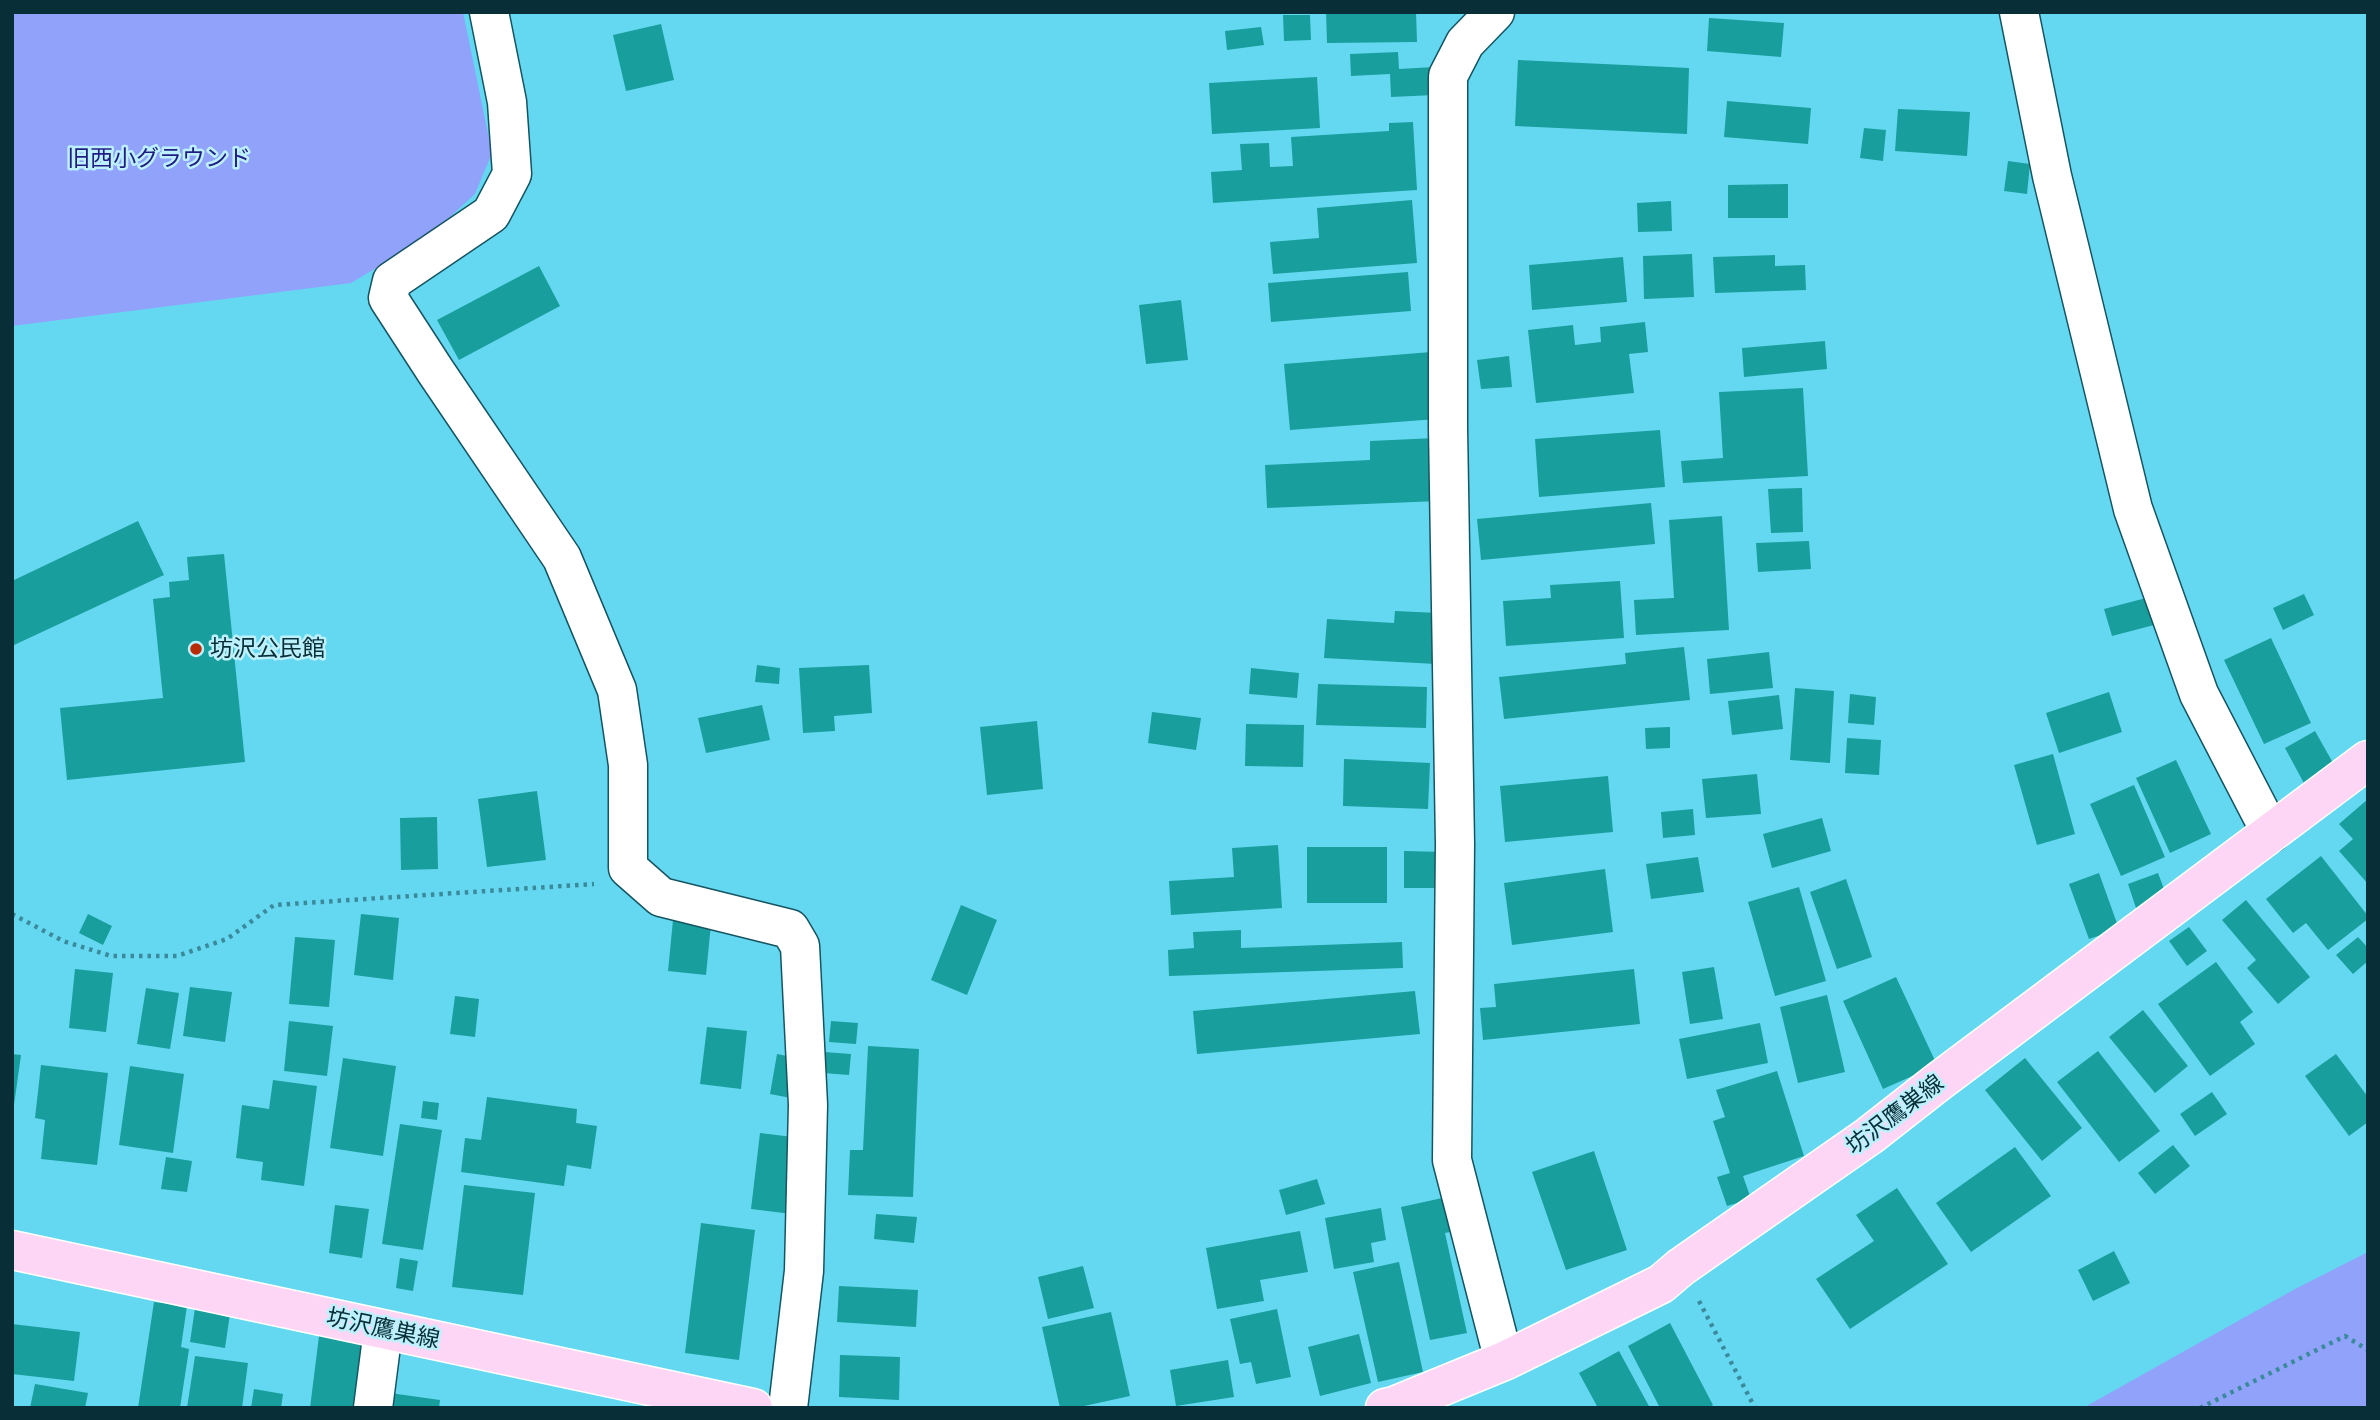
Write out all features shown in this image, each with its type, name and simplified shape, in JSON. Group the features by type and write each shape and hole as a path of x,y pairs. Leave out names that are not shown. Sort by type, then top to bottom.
{"main road":[{"name":"坊沢鷹巣線","path":"1385,1408 1504,1361 1661,1284 1681,1267 1869,1136 2368,760"},
{"name":"坊沢鷹巣線","path":"12,1251 753,1408"}],"street":[{"path":"489,12 507,102 512,174 491,214 392,281 388,298 562,558 617,690 628,765 628,868 661,897 790,929 800,946 808,1105 804,1271 788,1408"},
{"path":"1494,12 1465,43 1448,76 1448,428 1455,844 1452,1160 1504,1361"},
{"path":"2019,12 2052,176 2133,509 2199,694 2271,833"},
{"path":"373,1408 383,1330"}],"path":[{"path":"12,914 63,941 111,957 177,956 228,939 274,905 642,881"},
{"path":"1681,1267 1755,1408"},
{"path":"2200,1408 2345,1336 2368,1350"}],"green space":[{"name":"旧西小グラウンド","path":"12,12 463,12 492,153 475,194 427,238 351,283 12,326"},
{"path":"2368,1252 2368,1408 2083,1408 2295,1289"}],"building":[{"path":"1326,12 1416,12 1417,42 1327,43"},
{"path":"1283,15 1310,15 1311,40 1284,41"},
{"path":"1709,18 1784,23 1781,57 1707,51"},
{"path":"661,24 674,80 626,91 613,35"},
{"path":"1261,27 1264,45 1227,50 1225,31"},
{"path":"1398,52 1399,69 1434,67 1435,95 1391,97 1390,74 1351,76 1350,54"},
{"path":"1518,60 1689,68 1687,134 1515,126"},
{"path":"1317,77 1320,128 1212,134 1209,83"},
{"path":"1727,101 1811,108 1808,144 1724,137"},
{"path":"1898,109 1970,112 1967,156 1895,151"},
{"path":"1413,122 1417,190 1213,203 1211,172 1242,170 1240,144 1269,143 1270,167 1293,166 1291,137 1389,131 1389,123"},
{"path":"1864,128 1886,130 1883,161 1860,158"},
{"path":"2008,161 2030,164 2027,194 2004,191"},
{"path":"1788,184 1788,218 1728,218 1728,185"},
{"path":"1412,200 1417,263 1273,274 1270,242 1319,238 1317,208"},
{"path":"1671,201 1672,231 1638,232 1637,203"},
{"path":"1692,254 1694,297 1644,299 1643,256"},
{"path":"1775,255 1775,266 1805,265 1806,290 1715,293 1713,257"},
{"path":"1623,257 1627,302 1532,310 1529,265"},
{"path":"539,266 560,306 459,360 437,320"},
{"path":"1408,272 1411,311 1271,322 1268,283"},
{"path":"1181,300 1188,360 1146,364 1139,305"},
{"path":"1645,322 1648,352 1629,354 1634,393 1536,403 1528,330 1573,325 1575,345 1601,342 1600,327"},
{"path":"1825,341 1827,369 1744,377 1742,348"},
{"path":"1431,352 1437,419 1290,430 1284,364"},
{"path":"1509,356 1512,387 1481,389 1477,360"},
{"path":"1803,388 1808,476 1683,483 1681,461 1723,458 1719,392"},
{"path":"1660,430 1665,487 1539,497 1535,439"},
{"path":"1436,438 1439,501 1267,508 1265,465 1370,460 1370,441"},
{"path":"1802,488 1803,532 1771,533 1768,489"},
{"path":"1651,503 1655,544 1481,560 1477,519"},
{"path":"1722,516 1729,630 1636,635 1634,600 1674,598 1669,520"},
{"path":"138,521 164,575 12,646 12,581"},
{"path":"1809,541 1811,569 1758,572 1756,543"},
{"name":"坊沢公民館","path":"224,554 245,762 67,780 60,708 163,698 153,599 170,597 169,582 189,580 187,557"},
{"path":"1620,581 1624,638 1506,646 1503,601 1551,598 1550,585"},
{"path":"2304,594 2314,615 2283,630 2273,608"},
{"path":"2146,598 2154,625 2112,636 2104,609"},
{"path":"1395,611 1439,613 1436,664 1324,658 1327,619 1394,623"},
{"path":"2271,638 2311,723 2264,744 2224,660"},
{"path":"1684,647 1690,700 1504,719 1499,677 1626,664 1625,653"},
{"path":"1769,652 1773,688 1710,694 1707,659"},
{"path":"757,665 780,668 779,684 755,682"},
{"path":"869,665 872,713 834,716 835,731 803,733 799,668"},
{"path":"1251,668 1299,673 1297,698 1249,694"},
{"path":"1318,684 1427,687 1426,728 1316,725"},
{"path":"1795,688 1834,691 1830,763 1790,760"},
{"path":"2109,692 2122,732 2059,753 2046,713"},
{"path":"1850,694 1876,697 1874,725 1848,723"},
{"path":"1779,695 1783,729 1732,735 1728,701"},
{"path":"762,705 770,740 706,753 698,718"},
{"path":"1152,712 1201,718 1196,750 1148,743"},
{"path":"1037,721 1043,789 987,795 980,727"},
{"path":"1246,724 1304,725 1303,767 1245,766"},
{"path":"1670,727 1670,748 1646,749 1645,728"},
{"path":"2315,731 2337,770 2306,787 2285,748"},
{"path":"1847,738 1881,740 1879,775 1845,773"},
{"path":"2053,754 2075,834 2037,845 2014,765"},
{"path":"1344,759 1430,763 1428,809 1343,806"},
{"path":"2176,760 2211,834 2170,853 2136,778"},
{"path":"1757,774 1761,814 1706,818 1702,779"},
{"path":"1608,776 1613,832 1505,842 1500,786"},
{"path":"2134,785 2165,857 2121,876 2090,804"},
{"path":"537,791 546,860 487,867 478,799"},
{"path":"2368,799 2368,884 2339,851 2353,839 2339,824"},
{"path":"1693,809 1695,835 1663,838 1661,812"},
{"path":"437,817 438,869 401,870 400,818"},
{"path":"1822,818 1831,851 1772,868 1763,834"},
{"path":"1278,845 1282,908 1171,915 1169,881 1234,877 1232,848"},
{"path":"1307,847 1387,847 1387,903 1307,903"},
{"path":"1404,851 1445,852 1444,888 1404,888"},
{"path":"2321,856 2368,916 2368,919 2328,950 2306,923 2293,933 2266,899"},
{"path":"1698,857 1704,892 1651,899 1646,864"},
{"path":"1605,869 1613,932 1512,945 1504,883"},
{"path":"2099,873 2119,929 2089,939 2069,884"},
{"path":"2158,873 2167,897 2136,908 2128,884"},
{"path":"1846,879 1872,957 1837,969 1810,892"},
{"path":"1799,887 1826,981 1775,996 1748,902"},
{"path":"2246,900 2310,977 2278,1004 2247,968 2256,960 2222,920"},
{"path":"961,905 997,920 967,995 931,980"},
{"path":"88,914 112,926 103,945 79,933"},
{"path":"361,914 399,918 393,980 354,975"},
{"path":"673,920 711,924 706,975 668,971"},
{"path":"2189,927 2207,951 2187,966 2169,941"},
{"path":"1241,930 1241,948 1402,942 1403,968 1169,976 1168,950 1194,948 1193,932"},
{"path":"295,937 335,940 329,1007 289,1004"},
{"path":"2358,937 2368,948 2368,961 2353,974 2336,955"},
{"path":"2216,962 2253,1012 2240,1022 2255,1044 2210,1076 2158,1004"},
{"path":"1714,967 1723,1019 1690,1024 1682,972"},
{"path":"75,969 113,973 106,1032 69,1028"},
{"path":"1634,969 1640,1024 1483,1040 1480,1008 1496,1007 1494,984"},
{"path":"1896,977 1937,1065 1883,1089 1843,1001"},
{"path":"190,987 232,992 225,1042 183,1036"},
{"path":"146,988 179,993 170,1049 137,1044"},
{"path":"1415,991 1420,1034 1197,1054 1193,1011"},
{"path":"1827,995 1845,1072 1798,1083 1780,1007"},
{"path":"455,996 479,999 475,1037 450,1034"},
{"path":"2143,1010 2188,1066 2155,1093 2109,1037"},
{"path":"289,1021 333,1026 327,1076 284,1071"},
{"path":"831,1021 858,1023 856,1044 829,1042"},
{"path":"1760,1023 1768,1063 1687,1079 1679,1039"},
{"path":"707,1027 747,1031 741,1089 700,1084"},
{"path":"868,1046 919,1049 913,1197 848,1195 850,1150 863,1150"},
{"path":"2098,1051 2160,1131 2119,1162 2057,1082"},
{"path":"824,1052 851,1054 849,1075 823,1073"},
{"path":"12,1054 21,1055 14,1105 12,1105"},
{"path":"777,1054 797,1058 791,1098 770,1094"},
{"path":"2336,1054 2368,1097 2368,1122 2349,1136 2305,1076"},
{"path":"343,1058 396,1066 383,1156 330,1148"},
{"path":"2025,1058 2082,1128 2042,1161 1985,1090"},
{"path":"41,1065 108,1073 97,1165 41,1159 45,1120 35,1118"},
{"path":"130,1066 184,1074 173,1153 119,1145"},
{"path":"1777,1071 1804,1156 1743,1176 1751,1199 1727,1206 1717,1177 1730,1173 1713,1121 1725,1117 1716,1090"},
{"path":"273,1080 317,1086 304,1186 261,1180 263,1162 236,1158 242,1105 269,1109"},
{"path":"2212,1092 2227,1114 2195,1136 2180,1114"},
{"path":"487,1097 577,1109 576,1123 597,1126 591,1169 567,1165 564,1186 461,1172 465,1138 481,1140"},
{"path":"423,1101 439,1103 437,1120 421,1118"},
{"path":"400,1124 442,1130 423,1250 382,1244"},
{"path":"760,1133 801,1138 792,1214 751,1209"},
{"path":"2173,1145 2190,1166 2155,1194 2138,1173"},
{"path":"2015,1147 2051,1196 1971,1252 1936,1203"},
{"path":"1594,1151 1627,1250 1566,1270 1532,1172"},
{"path":"166,1157 192,1161 187,1192 161,1189"},
{"path":"1317,1179 1325,1204 1286,1215 1279,1190"},
{"path":"464,1185 535,1193 523,1295 452,1287"},
{"path":"1897,1188 1948,1264 1850,1329 1816,1279 1874,1241 1856,1215"},
{"path":"1456,1195 1464,1229 1445,1233 1467,1333 1430,1340 1401,1207"},
{"path":"335,1205 369,1209 362,1258 329,1253"},
{"path":"1381,1208 1386,1240 1371,1243 1374,1262 1334,1269 1325,1218"},
{"path":"876,1214 917,1217 914,1243 874,1239"},
{"path":"701,1223 755,1230 739,1360 685,1353"},
{"path":"1300,1231 1308,1272 1260,1280 1264,1301 1217,1309 1206,1248"},
{"path":"2114,1251 2130,1283 2093,1301 2078,1270"},
{"path":"400,1258 418,1261 413,1291 396,1288"},
{"path":"1399,1262 1423,1372 1378,1382 1353,1272"},
{"path":"1083,1266 1094,1308 1048,1319 1038,1277"},
{"path":"839,1286 918,1290 916,1327 837,1322"},
{"path":"154,1302 187,1306 181,1347 189,1349 180,1408 138,1408"},
{"path":"195,1308 230,1314 225,1348 190,1342"},
{"path":"1277,1309 1291,1377 1256,1384 1251,1362 1240,1364 1230,1319"},
{"path":"1111,1312 1130,1396 1075,1408 1060,1408 1042,1327"},
{"path":"1670,1323 1713,1405 1708,1408 1660,1408 1628,1346"},
{"path":"12,1324 80,1332 74,1381 12,1374"},
{"path":"1359,1334 1371,1383 1320,1396 1308,1347"},
{"path":"319,1336 366,1342 358,1408 310,1408"},
{"path":"1619,1351 1650,1408 1598,1408 1579,1373"},
{"path":"840,1355 900,1357 899,1400 839,1397"},
{"path":"195,1356 248,1363 242,1408 187,1408"},
{"path":"1228,1360 1234,1397 1176,1406 1170,1370"},
{"path":"35,1384 88,1393 85,1408 30,1408"},
{"path":"254,1389 283,1394 281,1408 251,1408"},
{"path":"390,1393 440,1400 439,1408 388,1408"}],"place":[{"name":"坊沢公民館","path":"196,649"}]}
